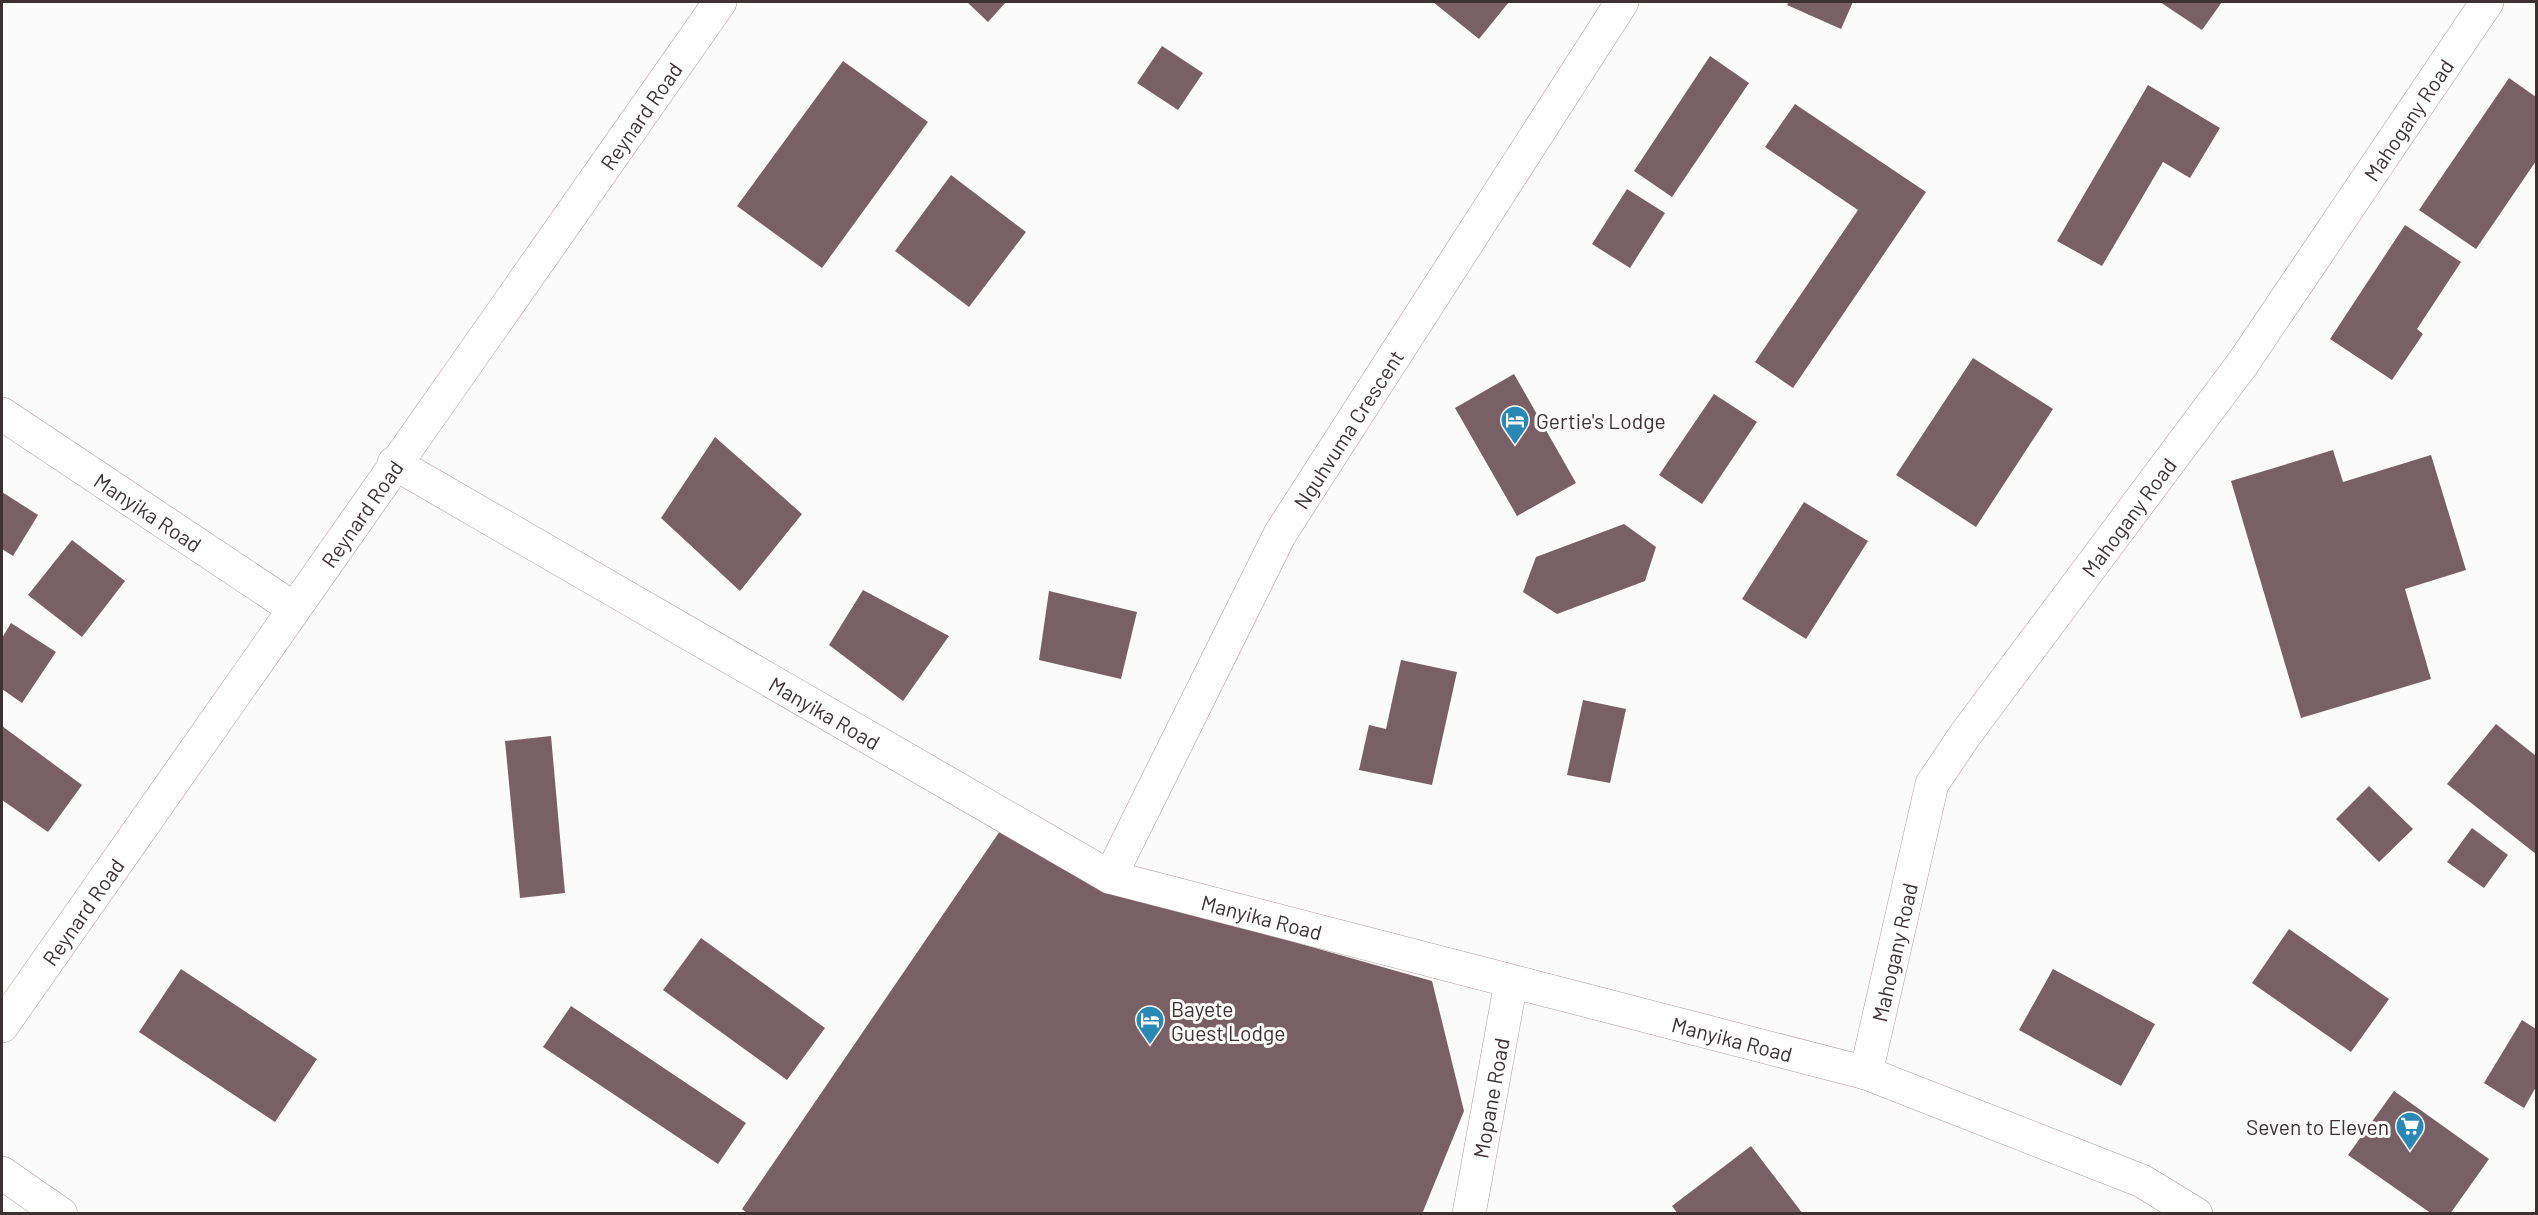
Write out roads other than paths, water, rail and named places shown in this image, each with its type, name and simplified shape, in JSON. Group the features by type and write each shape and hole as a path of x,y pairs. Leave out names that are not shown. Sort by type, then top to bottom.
{"street":[{"name":"Reynard Road","path":"2,1026 394,463 720,2"},
{"name":"Nguhvuma Crescent","path":"1110,877 1280,534 1622,2"},
{"name":"Mahogany Road","path":"1866,1073 1932,784 1965,735 2243,363 2487,2"},
{"name":"Manyika Road","path":"2,414 293,608"},
{"name":"Manyika Road","path":"394,463 1110,877 1866,1073 2142,1181 2196,1214"},
{"name":"Mopane Road","path":"1469,1214 1511,982"},
{"path":"2,1173 61,1214"}],"place":[{"name":"Gertie's Lodge","path":"1515,446"},
{"name":"Bayete Guest Lodge","path":"1150,1046"},
{"name":"Seven to Eleven","path":"2410,1152"}]}
